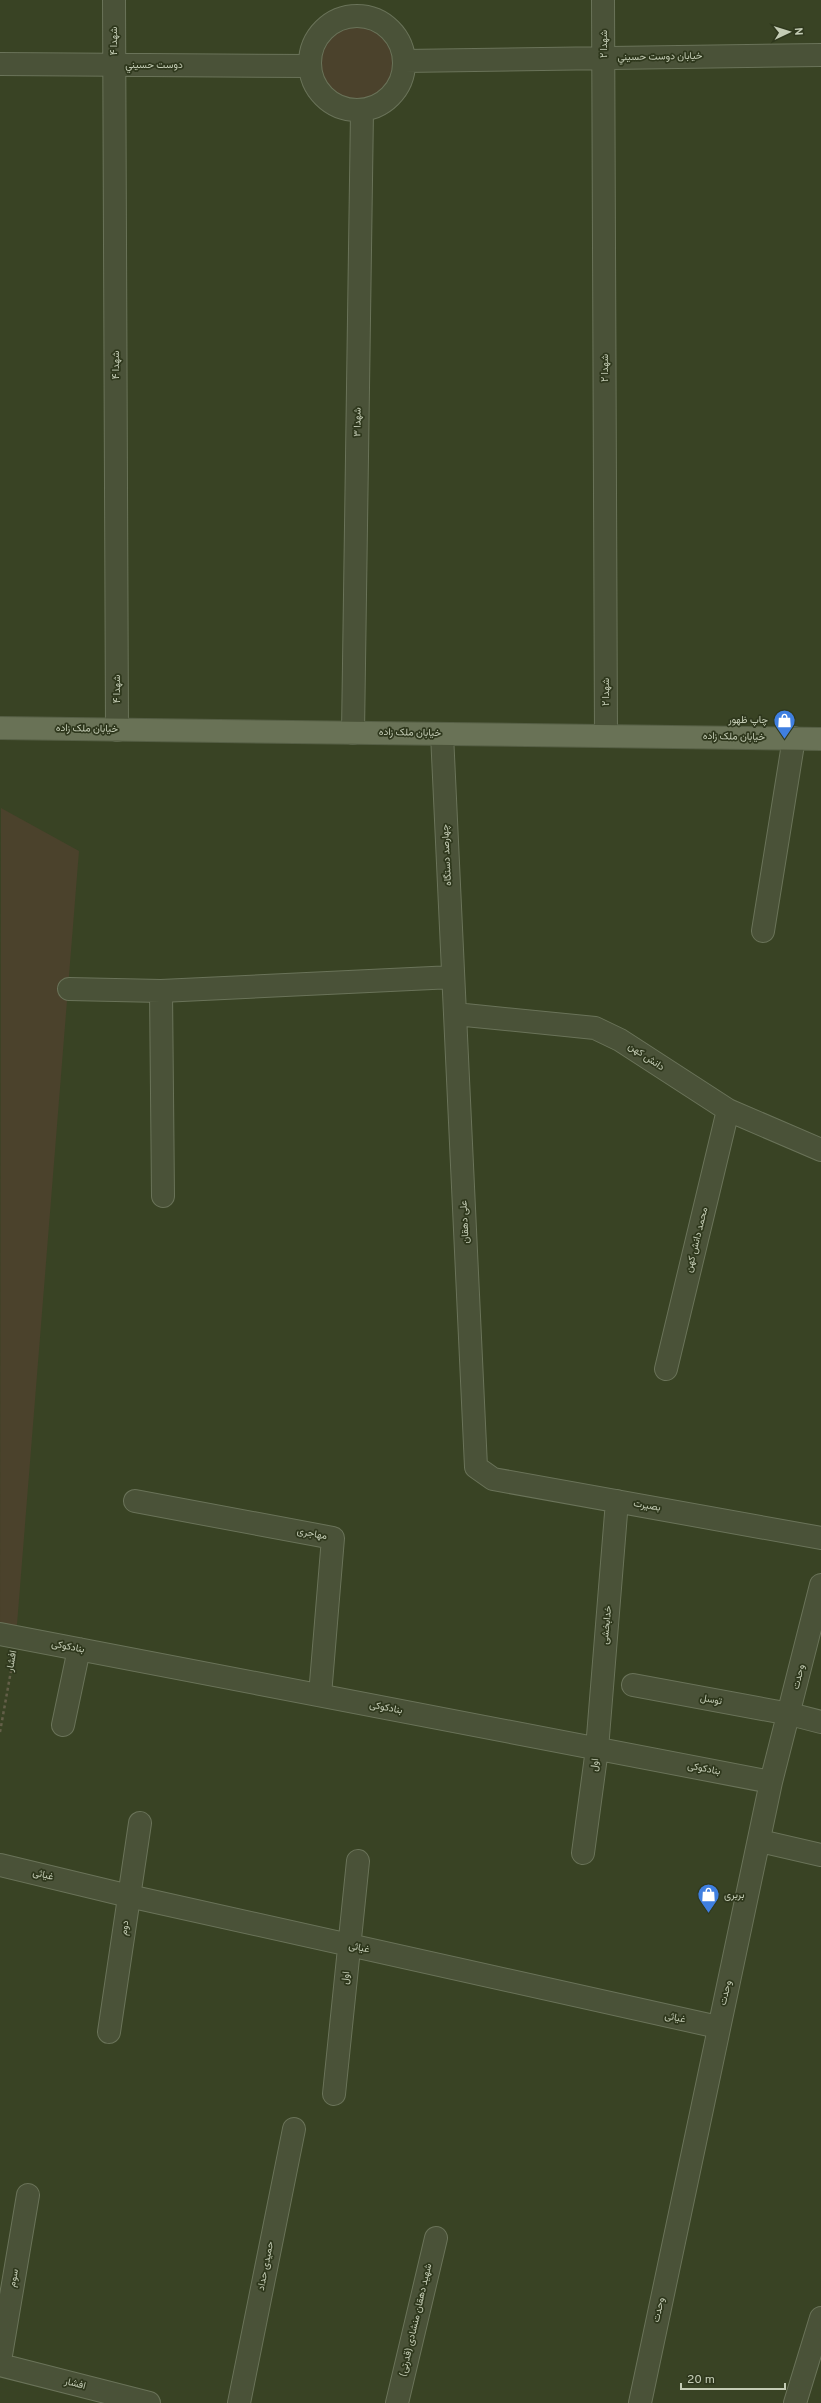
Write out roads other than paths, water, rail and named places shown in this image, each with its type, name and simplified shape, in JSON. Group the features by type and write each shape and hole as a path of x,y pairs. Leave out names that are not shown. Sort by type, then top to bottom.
{"main road":[{"name":"خیابان ملک زاده","path":"0,728 821,738"}],"street":[{"name":"شهدا ۴","path":"114,0 117,730"},
{"name":"شهدا ۲","path":"603,0 606,736"},
{"path":"360,8 388,28 398,40 404,61 404,70 399,85 390,98 377,107 362,111 347,110 332,105 320,94 312,81 309,66 311,49 318,35 329,24 360,8"},
{"name":"خیابان دوست حسيني","path":"404,61 821,55"},
{"name":"دوست حسيني","path":"0,64 309,66"},
{"name":"شهدا ۳","path":"353,733 362,111"},
{"name":"چهارصد دستگاه","path":"442,734 453,977"},
{"path":"763,931 794,738"},
{"path":"69,989 161,991 453,977"},
{"name":"علی دهقان","path":"453,977 476,1466"},
{"path":"161,991 163,1196"},
{"name":"دانش کهن","path":"455,1014 595,1028 620,1040 728,1110 821,1150"},
{"name":"محمد دانش کهن","path":"666,1369 728,1110"},
{"name":"بصیرت","path":"476,1466 493,1479 821,1538"},
{"name":"مهاجری","path":"135,1501 333,1538 320,1695"},
{"name":"خدابخشی","path":"597,1749 617,1501"},
{"name":"وحدت","path":"640,2403 718,2027 760,1840 771,1782 790,1714 821,1585"},
{"name":"بنادکوکی","path":"8,1635 771,1782"},
{"path":"63,1725 79,1649"},
{"name":"توسل","path":"633,1685 790,1714 821,1722"},
{"name":"اول","path":"583,1853 597,1749"},
{"name":"دوم","path":"109,2032 140,1823"},
{"path":"760,1840 821,1855"},
{"name":"اول","path":"334,2094 358,1861"},
{"name":"غیاثی","path":"0,1865 349,1946 718,2027"},
{"name":"حمیدی حداد","path":"238,2403 294,2129"},
{"name":"سوم","path":"0,2361 28,2196"},
{"name":"شهید دهقان منشادی (قدرتی)","path":"397,2403 436,2238"},
{"path":"795,2403 821,2318"},
{"name":"افشار","path":"0,2365 149,2403"}],"place":[{"name":"چاپ ظهور","path":"784,740"},
{"name":"بربری","path":"709,1914"}]}
